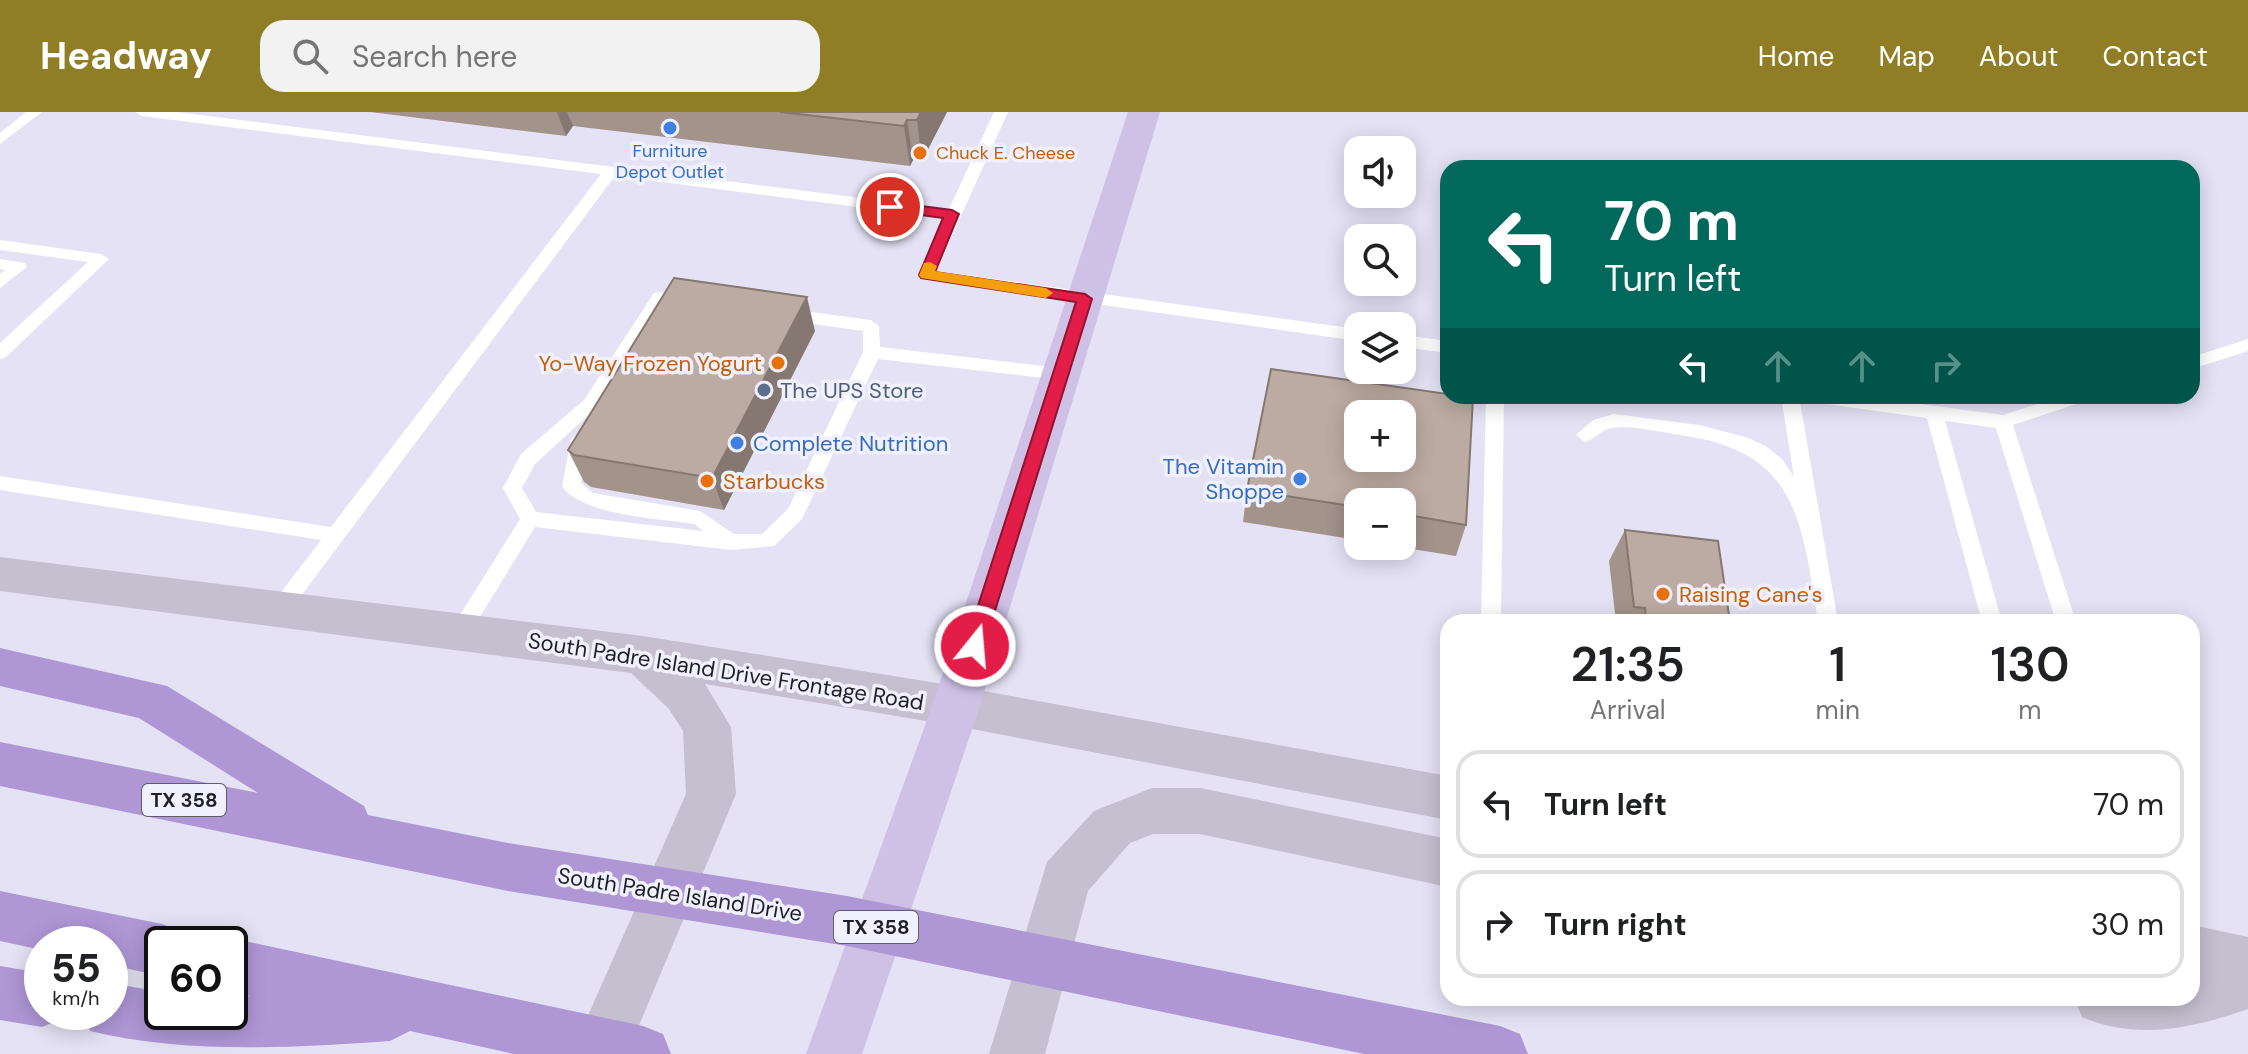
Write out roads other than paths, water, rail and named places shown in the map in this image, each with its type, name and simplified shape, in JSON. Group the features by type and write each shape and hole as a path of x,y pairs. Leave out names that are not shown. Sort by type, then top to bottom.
{"highway":[{"path":"0,667 150,700 369,836"},
{"name":"South Padre Island Drive","path":"0,764 369,836 508,867 847,921 1500,1054"},
{"path":"0,916 144,946"},
{"path":"248,969 643,1054"},
{"path":"0,993 24,997"},
{"path":"128,1014 209,1027 439,1009"}],"main road":[{"path":"834,1054 956,706 1144,112"},
{"name":"South Padre Island Drive Frontage Road","path":"0,574 643,655 956,706 1440,797"},
{"path":"599,1054 711,794 707,727 686,695 643,655"},
{"path":"1017,1054 1065,879 1112,827 1152,811 1200,811 1440,861"},
{"path":"2200,953 2248,964"},
{"path":"2200,997 2248,982"}],"lane":[{"path":"0,140 35,112"},
{"path":"142,112 952,214"},
{"path":"1001,112 926,275 1344,333"},
{"path":"279,610 611,171"},
{"path":"0,245 101,259 0,353"},
{"path":"0,264 19,267 0,283"},
{"path":"660,297 871,326 872,352 795,514 767,541 731,542 530,519 512,488 528,459 590,404 660,297"},
{"path":"1416,343 1440,346"},
{"path":"2200,360 2248,345"},
{"path":"872,352 1061,374"},
{"path":"590,404 577,449 571,486 588,499 700,518 731,542"},
{"path":"1491,614 1495,404"},
{"path":"1791,404 1827,614"},
{"path":"1873,404 2003,422 2058,404"},
{"path":"1934,412 1990,614"},
{"path":"1585,435 1599,425 1614,421 1743,443 1775,464 1812,529"},
{"path":"2003,422 2063,614"},
{"path":"0,483 335,535"},
{"path":"460,632 530,519"}],"place":[{"name":"Furniture Depot Outlet","path":"670,128"},
{"name":"Chuck E. Cheese","path":"920,153"},
{"name":"Yo-Way Frozen Yogurt","path":"778,363"},
{"name":"The UPS Store","path":"764,390"},
{"name":"Complete Nutrition","path":"737,443"},
{"name":"The Vitamin Shoppe","path":"1300,479"},
{"name":"Starbucks","path":"707,481"},
{"name":"Raising Cane's","path":"1663,594"}]}
